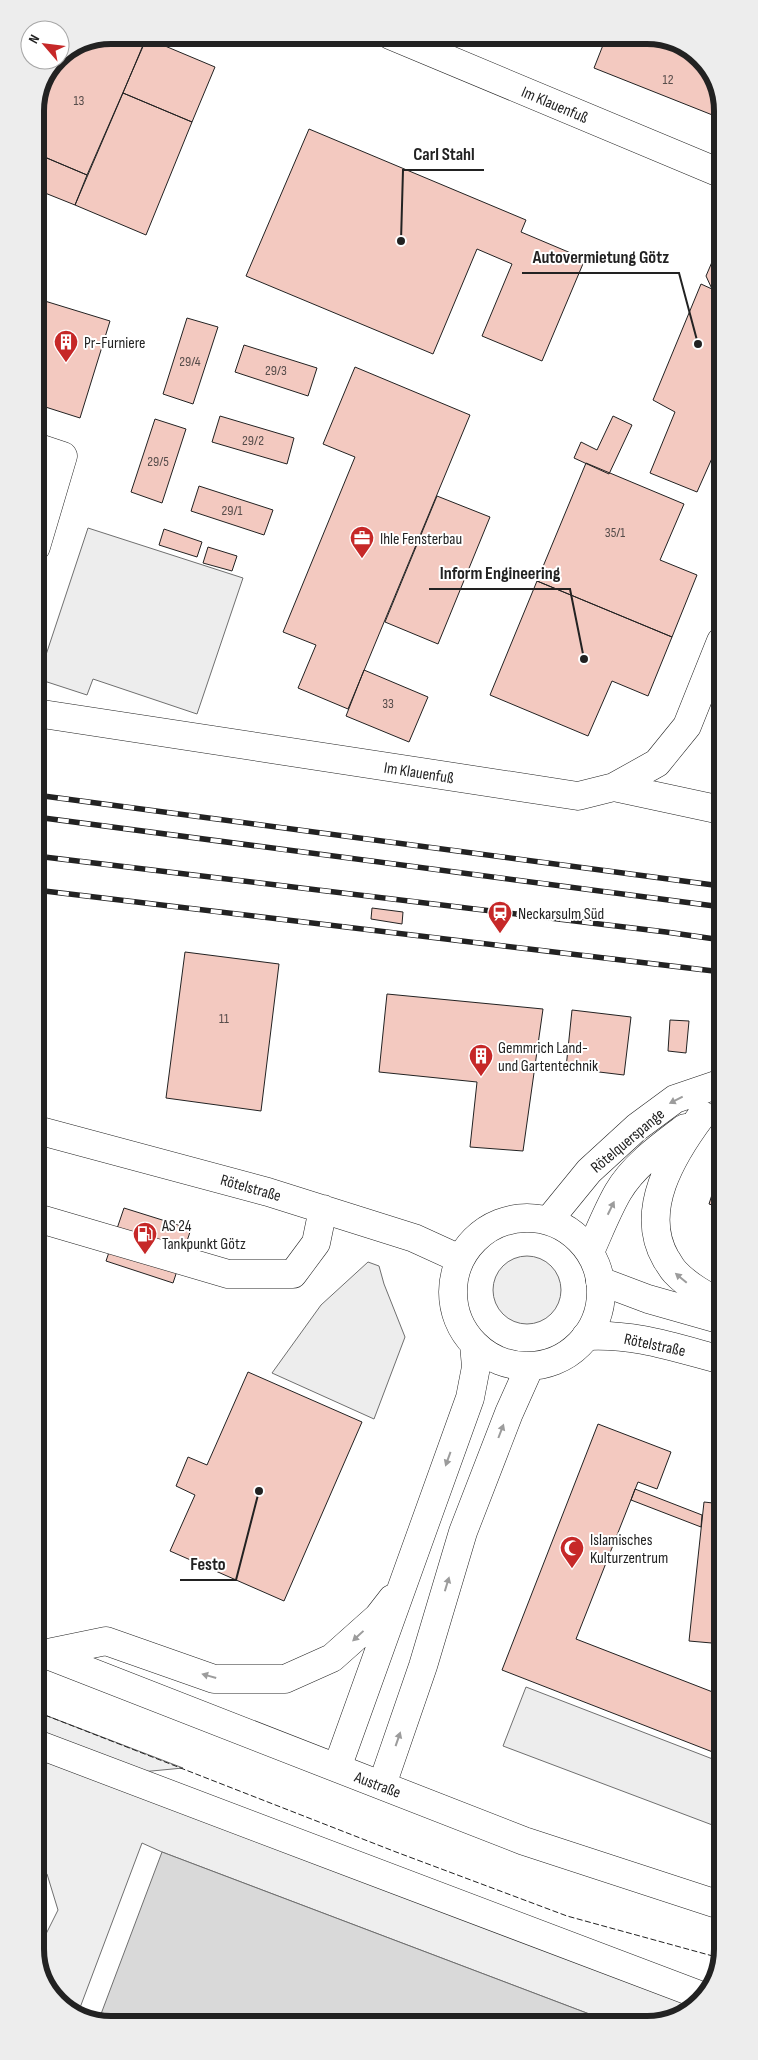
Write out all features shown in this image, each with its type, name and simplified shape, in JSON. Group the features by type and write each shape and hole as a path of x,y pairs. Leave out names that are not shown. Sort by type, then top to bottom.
{"main road":[{"name":"Im Klauenfuß","path":"412,44 714,170"},
{"path":"44,450 63,456 44,520"},
{"name":"Im Klauenfuß","path":"44,714 578,796 614,787 657,763 686,726 714,658"},
{"path":"614,787 714,808"},
{"name":"Rötelquerspange","path":"549,1220 589,1171 637,1126 675,1099 714,1086"},
{"name":"Rötelquerspange","path":"590,1252 618,1192 630,1176 663,1145 702,1115 714,1099"},
{"path":"702,1115 667,1171 657,1203 655,1227 660,1247 673,1271 695,1289 714,1300"},
{"name":"Rötelstraße","path":"44,1132 259,1189 414,1238 460,1259"},
{"path":"44,1220 228,1274 293,1274 316,1243 323,1209"},
{"path":"528,1217 549,1220 579,1238 590,1252 600,1281 600,1300 596,1319 586,1336 575,1348 562,1357 530,1366 510,1364 490,1357 474,1344 463,1330 456,1313 453,1295 454,1276 460,1259 472,1242 488,1228 507,1220 528,1217"},
{"path":"600,1281 648,1299 714,1318"},
{"name":"Rötelstraße","path":"586,1336 610,1334 642,1338 714,1358"},
{"path":"337,1768 470,1398 476,1367 474,1344"},
{"path":"382,1785 423,1666 463,1532 509,1413 530,1366"},
{"path":"44,1651 106,1641 214,1678 285,1679 332,1658 378,1617 402,1587"},
{"name":"Austraße","path":"44,1654 524,1841 714,1903"},
{"path":"44,1747 697,1994"}],"shaded area":[{"path":"88,528 243,578 197,714 93,679 87,695 44,681 44,661"},
{"path":"534,1256 546,1262 555,1271 561,1283 559,1303 551,1314 534,1324 520,1324 503,1314 495,1303 493,1283 503,1266 514,1258"},
{"path":"368,1262 379,1266 405,1337 374,1419 272,1373 321,1305"},
{"path":"526,1687 714,1760 714,1826 503,1746"},
{"path":"44,1715 183,1768 141,1772 44,1735"},
{"path":"44,1756 690,2001 673,2011 656,2016 595,2016 142,1843 80,2008 67,2000 58,1990 46,1967 44,1938 58,1910 47,1874 44,1871"},
{"path":"162,1852 595,2016 106,2016 101,2015"}],"building":[{"path":"143,44 160,44 215,67 192,122 123,93"},
{"path":"144,44 87,175 44,157 44,106 46,93 58,70 70,70 70,58 85,49 98,45"},
{"path":"603,44 652,44 673,49 691,60 705,77 712,93 714,116 594,68"},
{"path":"123,93 192,122 146,235 75,205"},
{"path":"309,129 526,220 521,232 585,259 542,361 482,336 512,264 477,249 433,354 246,276"},
{"path":"44,157 87,175 75,205 44,193"},
{"path":"714,257 714,454 697,492 650,473 675,412 653,400 701,284 712,289 706,276"},
{"name":"Pr-Furniere","path":"44,301 110,321 80,418 44,407"},
{"path":"187,318 218,327 193,404 163,394"},
{"path":"244,345 317,368 308,396 235,372"},
{"name":"Ihle Fensterbau","path":"355,367 470,415 348,709 298,688 316,645 283,632 355,457 323,444"},
{"path":"220,416 294,438 287,464 212,442"},
{"path":"613,416 632,425 609,474 574,458 581,442 597,450"},
{"path":"155,419 186,429 162,503 131,492"},
{"path":"586,463 684,504 660,560 697,575 672,637 537,581"},
{"path":"44,475 47,476 44,486"},
{"path":"199,486 273,510 264,535 191,511"},
{"path":"437,496 490,517 438,644 385,622"},
{"path":"164,529 202,542 197,557 159,545"},
{"path":"208,547 237,556 232,571 203,563"},
{"path":"537,581 672,637 648,696 612,681 588,736 490,695"},
{"path":"364,670 428,697 409,742 346,716"},
{"path":"372,908 403,912 402,924 371,919"},
{"path":"185,952 279,964 261,1111 166,1098"},
{"name":"Gemmrich Land- und Gartentechnik","path":"387,994 543,1009 523,1151 470,1147 477,1082 379,1072"},
{"path":"572,1010 631,1017 624,1075 566,1068"},
{"path":"670,1020 689,1021 686,1053 668,1051"},
{"path":"714,1188 714,1206 709,1204"},
{"path":"124,1208 191,1229 173,1283 106,1261"},
{"path":"248,1372 362,1422 284,1601 170,1551 195,1495 176,1486 188,1457 207,1465"},
{"name":"Islamisches Kulturzentrum","path":"598,1424 671,1452 657,1489 638,1482 576,1639 714,1693 714,1752 502,1670"},
{"name":"Islamisches Kulturzentrum","path":"635,1489 702,1515 701,1527 631,1500"},
{"name":"Islamisches Kulturzentrum","path":"704,1502 714,1503 714,1643 689,1641"}],"railway":[{"path":"44,796 714,885"},
{"path":"44,818 714,906"},
{"path":"44,857 714,939"},
{"path":"44,891 714,971"}],"fence":[{"path":"44,1715 396,1852 567,1916 714,1956"}],"place":[{"name":"Carl Stahl","path":"401,241"},
{"name":"Autovermietung Götz","path":"698,344"},
{"name":"Pr-Furniere","path":"66,363"},
{"name":"Ihle Fensterbau","path":"362,559"},
{"name":"Inform Engineering","path":"584,659"},
{"name":"Neckarsulm Süd","path":"500,934"},
{"name":"Gemmrich Land- und Gartentechnik","path":"481,1077"},
{"name":"AS 24 Tankpunkt Götz","path":"145,1255"},
{"name":"Festo","path":"259,1491"},
{"name":"Islamisches Kulturzentrum","path":"572,1569"}]}
